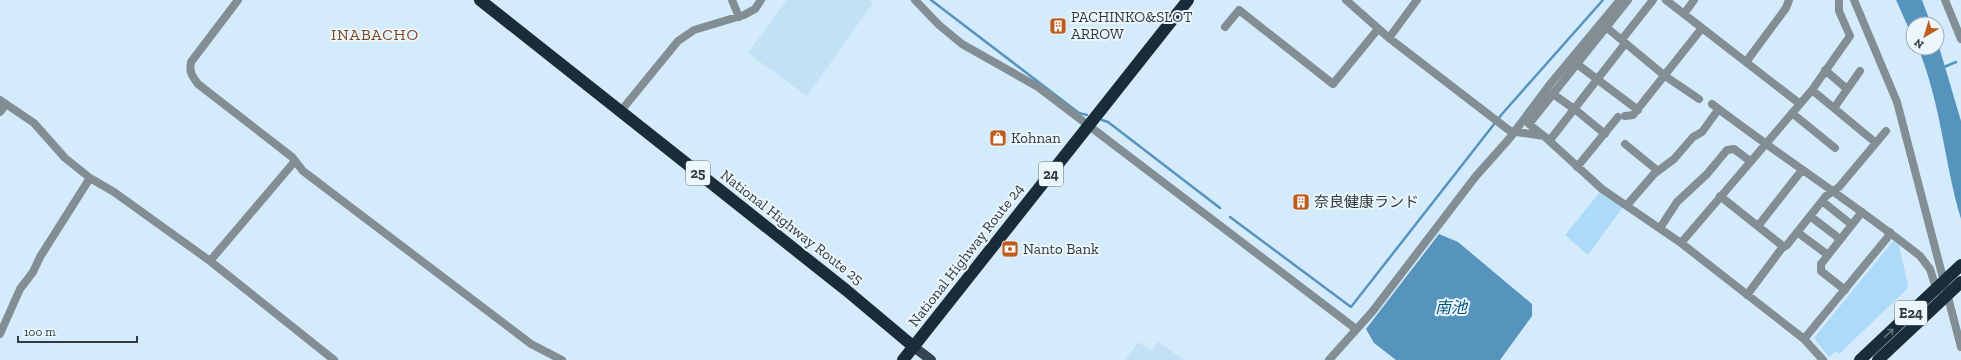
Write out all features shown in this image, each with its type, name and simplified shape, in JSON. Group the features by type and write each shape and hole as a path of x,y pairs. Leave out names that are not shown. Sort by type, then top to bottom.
{"highway":[{"name":"National Highway Route 25","path":"480,0 846,290 914,347"},
{"name":"National Highway Route 24","path":"903,360 1188,0"},
{"name":"E24","path":"1860,360 1961,265"},
{"name":"E24","path":"1878,360 1961,282"}],"main road":[{"path":"914,347 931,360"}],"street":[{"path":"238,0 191,62 190,69 192,76 198,84 292,157 303,171 531,344 562,360"},
{"path":"732,0 739,17"},
{"path":"620,112 678,42 694,30 739,17 755,8 761,0"},
{"path":"915,0 939,25 962,44 1038,87 1356,329"},
{"path":"1346,0 1389,38 1502,125 1517,133 1547,138"},
{"path":"1389,38 1417,0"},
{"path":"1328,360 1372,312 1476,176 1517,133 1551,83 1620,0"},
{"path":"1517,133 1529,124 1628,0"},
{"path":"1547,138 1574,109 1624,45 1623,38 1653,0"},
{"path":"1666,0 1800,104"},
{"path":"1684,14 1694,0"},
{"path":"1746,62 1786,8 1788,0"},
{"path":"1681,243 1812,90 1850,36 1839,11 1839,0"},
{"path":"1854,0 1897,102 1961,347"},
{"path":"1945,0 1961,39"},
{"path":"1225,27 1239,10 1333,84 1378,29"},
{"path":"1606,27 1665,76 1699,99"},
{"path":"1577,167 1605,134 1622,117 1634,115 1702,28"},
{"path":"1577,64 1638,110"},
{"path":"1826,70 1847,89"},
{"path":"1834,108 1860,71"},
{"path":"1812,90 1876,143"},
{"path":"1553,94 1605,134"},
{"path":"0,112 3,102 34,123 65,158 90,178 114,192 210,261 334,360"},
{"path":"1627,205 1658,171 1674,160 1693,137 1702,132 1715,107 1890,232 1920,256 1930,269 1941,303 1951,313"},
{"path":"1792,113 1835,148"},
{"path":"1529,124 1547,138 1602,189 1681,243 1804,339 1823,360"},
{"path":"1747,295 1822,201 1839,187 1886,132"},
{"path":"1625,144 1658,171"},
{"path":"1660,228 1678,202 1707,174 1727,150 1734,149 1750,161"},
{"path":"210,261 295,161"},
{"path":"1758,226 1802,170"},
{"path":"0,334 20,289 33,272 47,245 90,178"},
{"path":"1720,196 1784,247"},
{"path":"1822,201 1852,225"},
{"path":"1845,290 1821,271 1820,264 1862,212"},
{"path":"1810,216 1840,239"},
{"path":"1797,232 1828,255"},
{"path":"1804,339 1887,238 1890,232"}],"shaded area":[{"path":"787,0 870,0 873,3 807,96 748,53"},
{"path":"1600,192 1623,207 1588,255 1565,235"},
{"path":"1893,241 1899,245 1908,285 1906,290 1839,354 1836,351 1829,357 1814,338"},
{"path":"1138,342 1151,351 1158,342 1184,360 1125,360"}],"water":[{"path":"1896,0 1922,0 1928,16 1905,16 1905,20"},
{"path":"1921,56 1942,56 1961,121 1961,219 1950,176 1937,111"},
{"name":"南池","path":"1439,234 1458,242 1532,304 1532,316 1500,360 1396,360 1374,343 1366,329"}],"waterway":[{"path":"931,0 1079,113 1087,115"},
{"path":"1230,217 1351,307 1502,114 1603,0"},
{"path":"1944,67 1956,62"},
{"path":"1102,120 1108,122 1220,208"}],"place":[{"name":"PACHINKO&SLOT ARROW","path":"1058,26"},
{"name":"Kohnan","path":"998,138"},
{"name":"奈良健康ランド","path":"1301,202"},
{"name":"Nanto Bank","path":"1010,249"}],"district":[{"name":"INABACHO","path":"375,34"}]}
